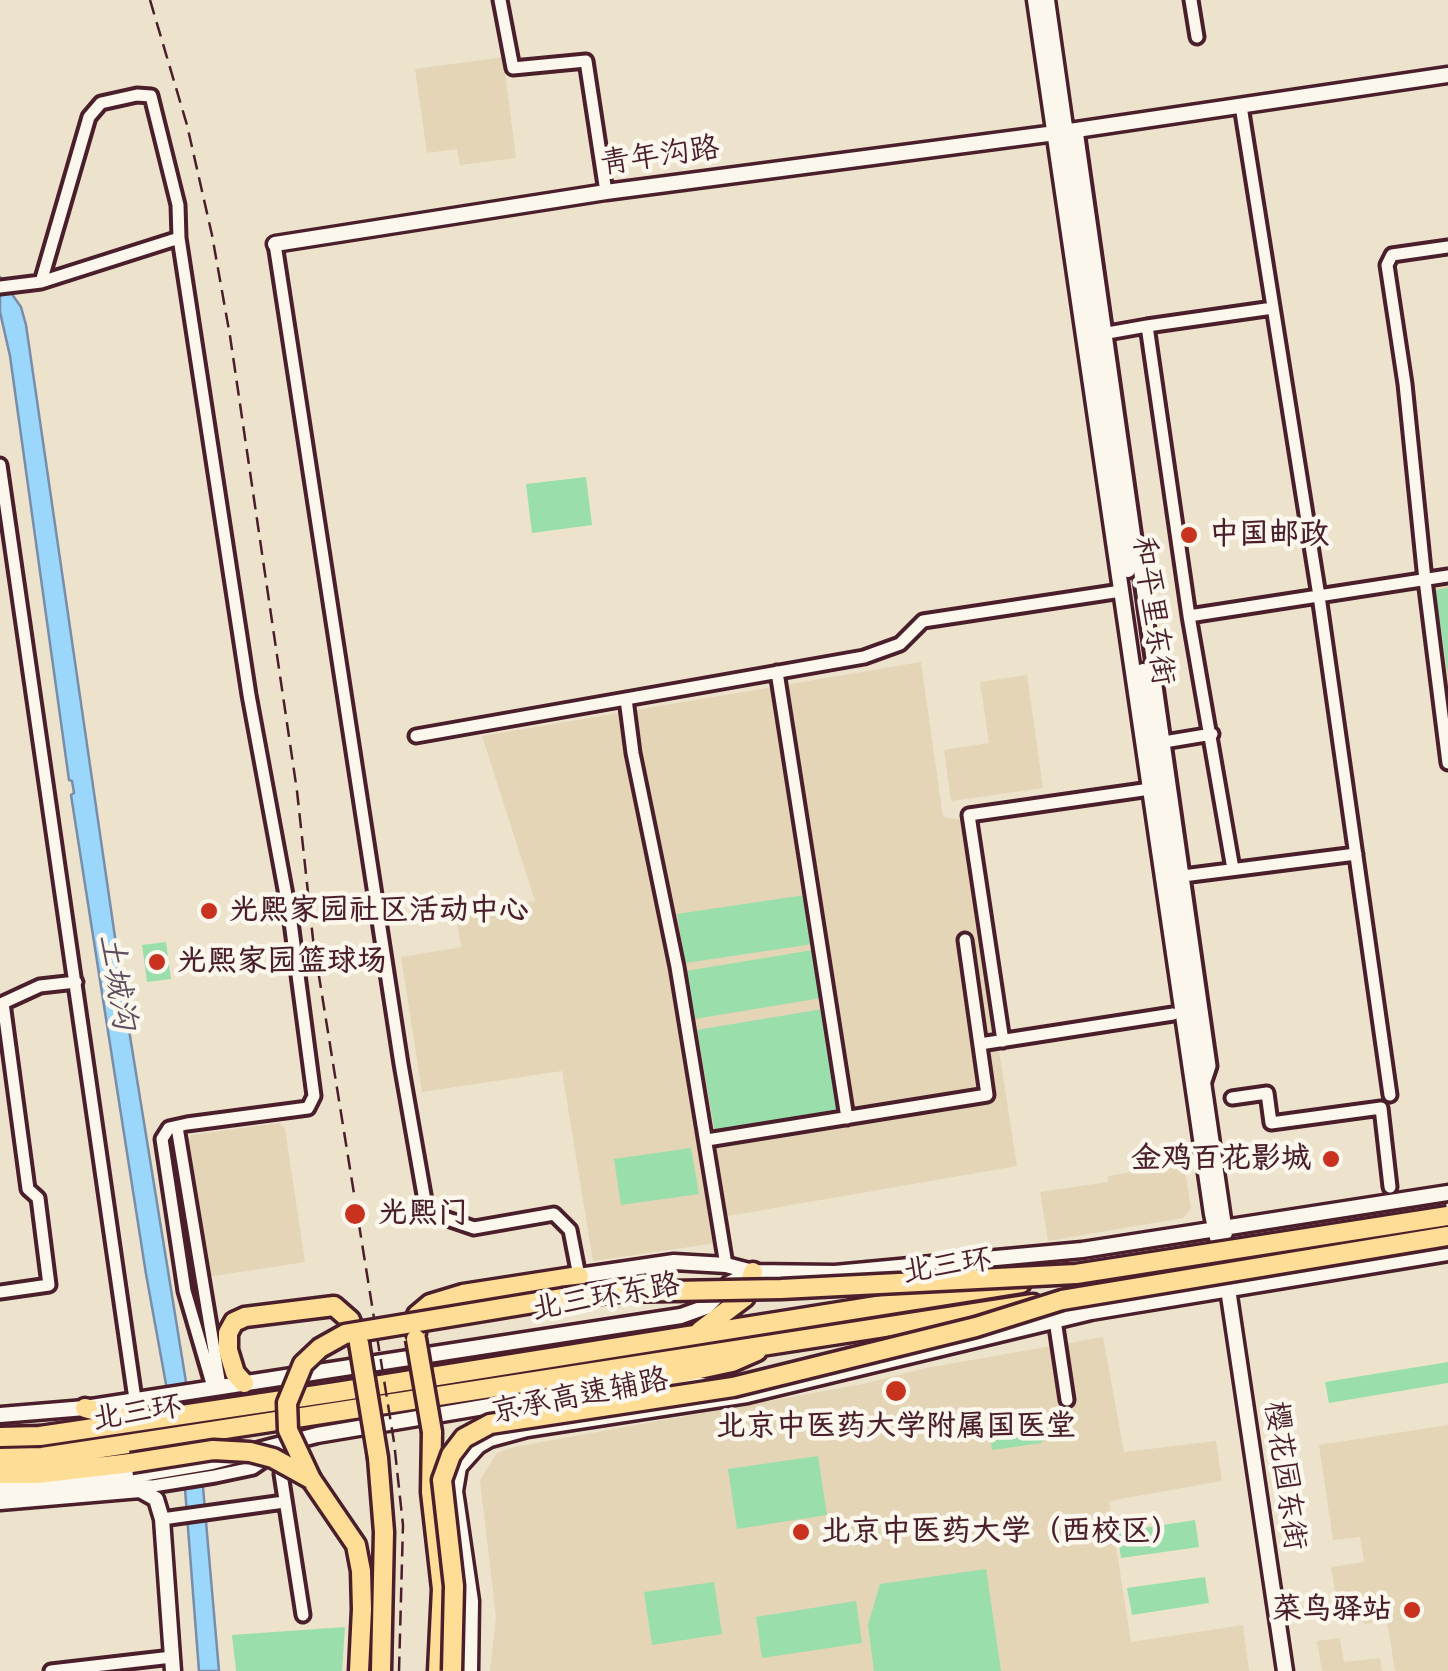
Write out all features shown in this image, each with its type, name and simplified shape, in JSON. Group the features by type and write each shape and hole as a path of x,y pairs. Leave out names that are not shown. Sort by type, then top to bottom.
{"highway":[{"name":"北三环","path":"0,1458 42,1456 220,1429 454,1372 1448,1216"},
{"name":"北三环","path":"0,1438 40,1436 217,1408 457,1392 1062,1300 1448,1236"},
{"path":"696,1334 745,1298 753,1272"},
{"path":"359,1671 362,1609 356,1545 312,1479 288,1430 286,1403 303,1364 320,1348 345,1334 618,1292 781,1290 1076,1274"},
{"path":"438,1671 442,1588 431,1492 432,1432 416,1339 417,1315 430,1304 463,1294 579,1276"},
{"path":"452,1671 454,1586 442,1480 451,1455 464,1438 490,1424 733,1386 976,1327 1062,1300"},
{"path":"244,1383 235,1373 228,1350 228,1333 234,1322 245,1317 334,1306 350,1320 359,1343 378,1458 384,1532 381,1671"},
{"path":"662,1377 732,1362 779,1341"},
{"path":"85,1408 133,1421"},
{"path":"0,1474 37,1474 213,1450 273,1458 312,1479"}],"street":[{"path":"500,0 512,68 586,61 606,192"},
{"name":"和平里东街","path":"1036,0 1065,131 1101,334 1204,1084 1220,1229"},
{"name":"和平里东街","path":"1047,0 1150,789 1220,1229"},
{"path":"1191,0 1197,38"},
{"name":"青年沟路","path":"275,244 606,192 1448,75"},
{"path":"40,282 90,117 101,103 150,96 178,205 179,238 249,695 291,922 314,1096 308,1108 168,1128 162,1140 185,1290 212,1387"},
{"path":"1240,106 1319,596 1390,1095"},
{"path":"0,287 40,282 179,238"},
{"path":"275,244 427,1212 474,1228 554,1214 570,1230 579,1276 674,1262 726,1265 753,1272"},
{"path":"1448,247 1392,254 1387,265 1405,384 1448,763"},
{"path":"1204,1084 1210,1066 1101,334 1273,308"},
{"path":"1147,326 1233,869"},
{"path":"0,465 140,1398"},
{"path":"1190,616 1448,576"},
{"path":"416,736 864,657 900,644 923,621 1122,590"},
{"path":"777,672 847,1118"},
{"path":"626,699 633,753 666,902 730,1284"},
{"path":"1164,742 1212,734"},
{"path":"1003,1041 969,815 1150,789"},
{"path":"1183,876 1356,854"},
{"path":"708,1140 987,1094 965,940"},
{"path":"0,1292 48,1285 38,1198 28,1188 2,1004 40,986 76,982"},
{"path":"980,1044 1172,1014"},
{"path":"1232,1098 1267,1093 1272,1123 1381,1108 1390,1187"},
{"path":"177,1127 212,1387"},
{"name":"北三环东路","path":"0,1414 85,1408 681,1316 706,1308 730,1284 753,1272 835,1272 1082,1250 1448,1192"},
{"name":"樱花园东街","path":"1220,1229 1285,1671"},
{"path":"1188,1234 1199,1294"},
{"path":"1082,1250 1091,1312"},
{"path":"0,1489 88,1483 153,1486 317,1435 662,1377 747,1394 1091,1312 1448,1253"},
{"path":"1055,1320 1067,1400"},
{"name":"京承高速辅路","path":"470,1671 471,1602 455,1490 459,1467 467,1457 478,1446 504,1434 747,1394"},
{"path":"88,1483 158,1470 254,1468 286,1447 317,1435"},
{"path":"286,1447 280,1474 303,1615"},
{"path":"0,1502 140,1490 156,1499 170,1519 172,1664 51,1671"},
{"path":"170,1519 284,1502"}],"shaded area":[{"path":"503,57 516,158 460,165 457,149 427,153 415,69"},
{"path":"1448,584 1448,728 1429,586"},
{"path":"921,662 943,817 963,820 1017,1166 728,1216 731,1241 593,1261 562,1071 422,1092 401,957 461,947 456,914 535,901 482,736"},
{"path":"1027,675 1043,788 951,801 944,750 989,743 980,682"},
{"path":"279,1123 285,1129 305,1262 207,1277 187,1142 191,1135"},
{"path":"1184,1163 1191,1209 1183,1218 1048,1241 1040,1192 1108,1182 1108,1176"},
{"name":"北京中医药大学（西校区）","path":"1103,1337 1124,1452 1216,1441 1222,1481 1109,1501 1131,1642 1243,1625 1249,1671 490,1671 496,1617 480,1480 497,1453"},
{"path":"1448,1425 1448,1671 1395,1671 1387,1621 1364,1624 1360,1600 1337,1604 1331,1567 1364,1562 1360,1537 1333,1540 1319,1445"},
{"path":"1340,1638 1344,1662 1380,1658 1382,1671 1322,1671 1317,1641"}],"green space":[{"path":"586,477 592,525 532,533 526,484"},
{"path":"1448,588 1448,676 1435,590"},
{"path":"805,895 813,944 685,963 677,914"},
{"name":"光熙家园篮球场","path":"166,942 171,979 147,982 142,945"},
{"path":"813,950 821,998 694,1019 686,971"},
{"path":"823,1009 840,1112 715,1133 697,1030"},
{"path":"691,1148 699,1194 621,1205 614,1159"},
{"path":"1448,1362 1448,1383 1329,1403 1325,1382"},
{"path":"1038,1416 1042,1443 992,1450 988,1423"},
{"path":"818,1456 827,1515 737,1529 728,1469"},
{"path":"1195,1520 1199,1547 1121,1558 1117,1532"},
{"path":"986,1569 1001,1671 874,1671 868,1625 880,1584"},
{"path":"1205,1577 1209,1603 1132,1615 1127,1588"},
{"path":"714,1582 722,1634 652,1645 644,1592"},
{"path":"856,1601 862,1643 762,1658 756,1617"},
{"path":"345,1627 342,1671 236,1671 232,1635"}],"water":[{"name":"土城沟","path":"0,277 21,307 26,325 124,999 203,1487 219,1671 199,1671 185,1489 146,1274 71,795 74,793 69,780 10,356 0,312"}],"railway":[{"path":"150,0 187,125 230,336 297,791 313,939 394,1442 403,1525 399,1671"}],"place":[{"name":"中国邮政","path":"1189,535"},
{"name":"光熙家园社区活动中心","path":"209,911"},
{"name":"光熙家园篮球场","path":"157,962"},
{"name":"金鸡百花影城","path":"1331,1159"},
{"name":"光熙门","path":"355,1214"},
{"name":"北京中医药大学附属国医堂","path":"896,1391"},
{"name":"北京中医药大学（西校区）","path":"801,1532"},
{"name":"菜鸟驿站","path":"1412,1610"}]}
